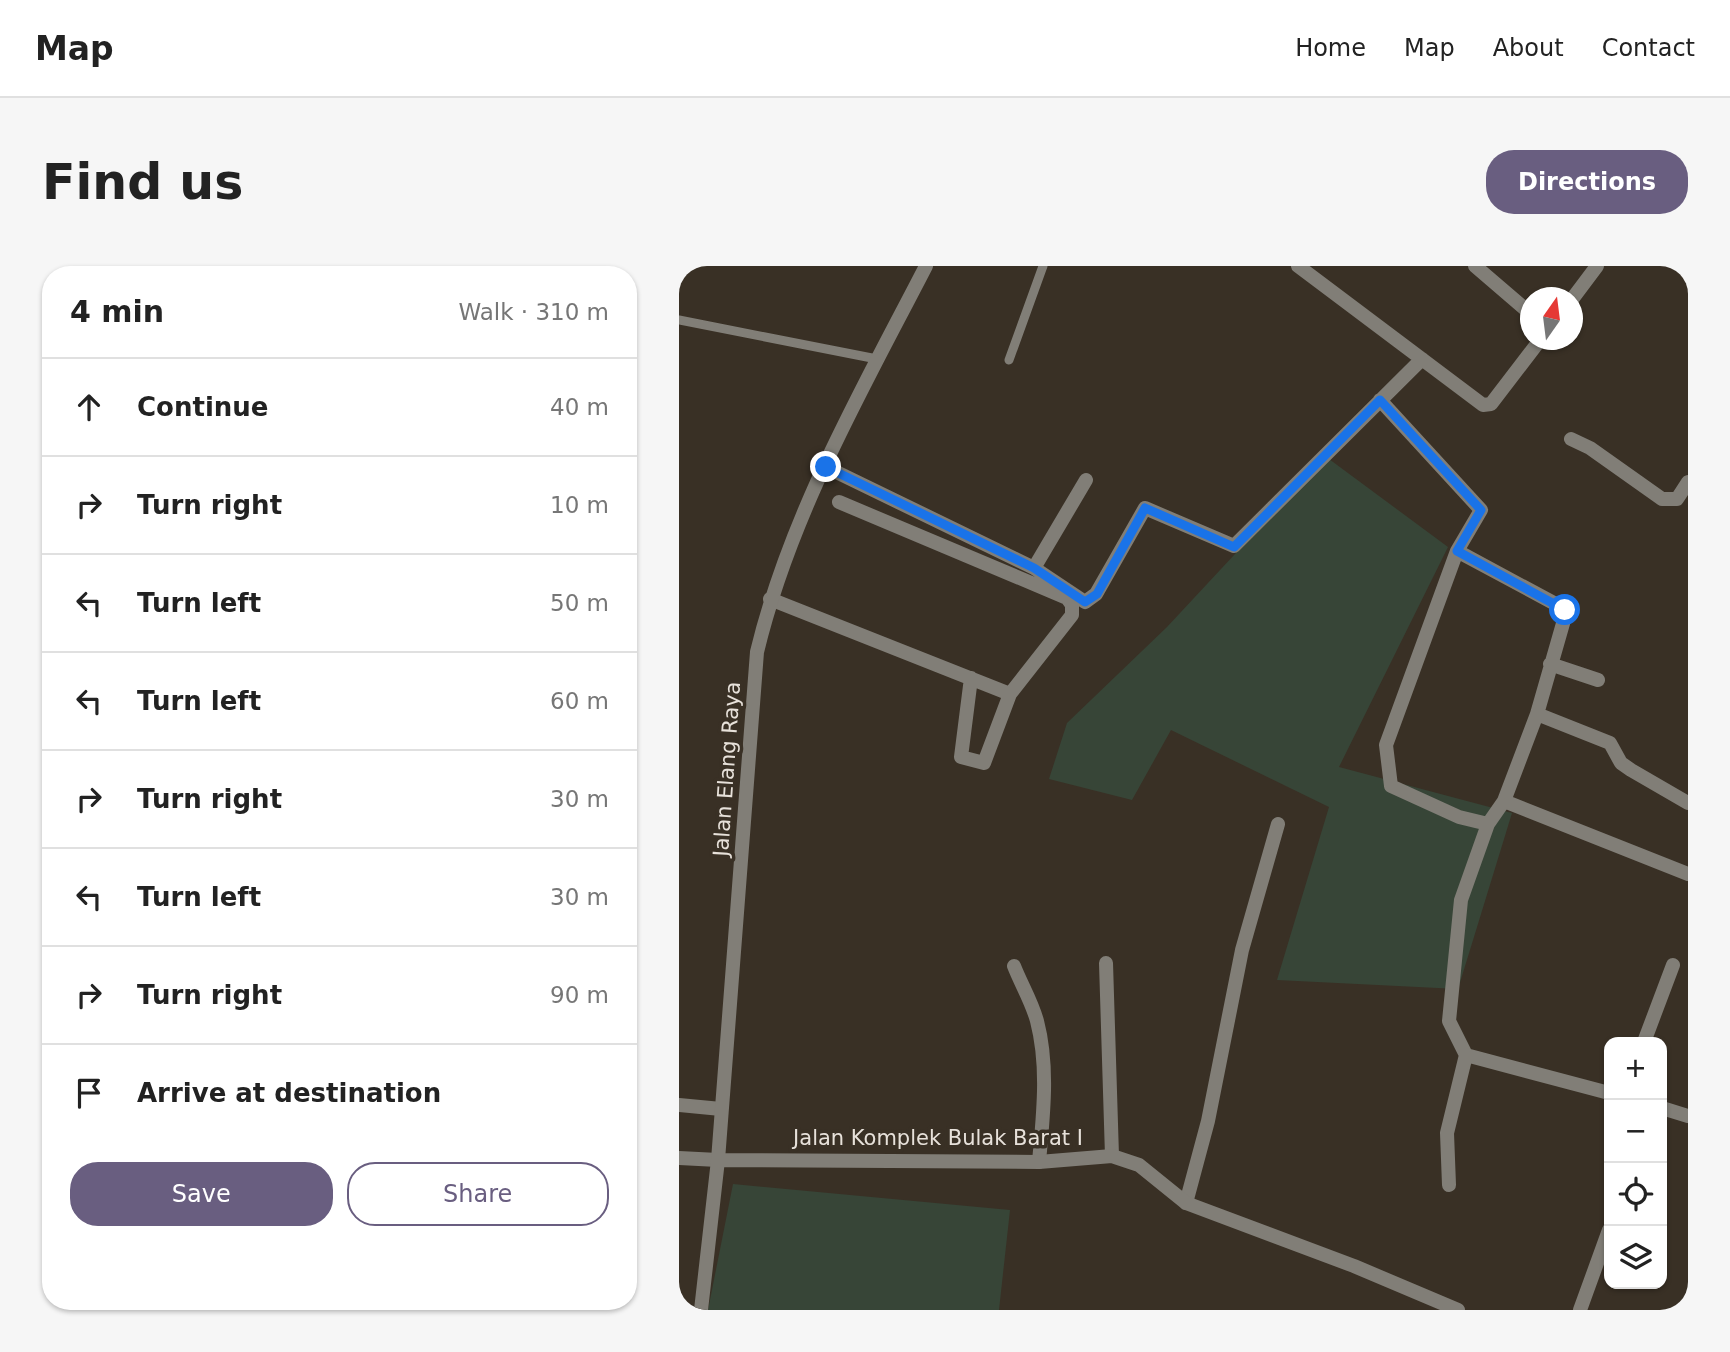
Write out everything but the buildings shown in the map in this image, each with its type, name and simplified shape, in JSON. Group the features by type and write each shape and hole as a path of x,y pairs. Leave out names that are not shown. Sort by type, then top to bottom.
{"street":[{"name":"Jalan Elang Raya","path":"701,1310 718,1160 757,652 770,599 826,467 877,359 926,266"},
{"path":"1298,266 1483,405 1491,404 1532,350"},
{"path":"1475,266 1520,305"},
{"path":"1581,287 1597,266"},
{"path":"826,467 1034,568 1085,602 1097,594 1145,508 1234,547 1422,359"},
{"path":"1380,400 1481,510 1457,551 1386,745 1393,788 1459,817 1488,824"},
{"path":"1571,439 1590,448 1662,499 1677,499 1688,482"},
{"path":"1034,568 1086,480"},
{"path":"839,502 1067,598 1072,604 1072,615 1010,694 984,763 961,757 971,678"},
{"path":"1457,551 1565,610 1537,714 1504,801 1488,824 1461,900 1448,1006 1453,1034 1466,1055 1604,1092"},
{"path":"770,599 1010,694"},
{"path":"1551,664 1598,680"},
{"path":"1537,714 1610,743 1621,763 1688,803"},
{"path":"1504,801 1688,874"},
{"path":"1186,1203 1208,1121 1242,950 1278,824"},
{"path":"1106,963 1112,1156"},
{"path":"1646,1037 1673,965"},
{"path":"1014,966 1037,1020 1042,1059 1044,1107 1039,1163"},
{"path":"1449,1185 1447,1133 1466,1055"},
{"path":"679,1105 722,1109"},
{"path":"1667,1109 1688,1115"},
{"name":"Jalan Komplek Bulak Barat I","path":"679,1158 1039,1163 1112,1156 1139,1166 1186,1203 1354,1266 1458,1310"},
{"path":"1580,1310 1604,1244"}],"lane":[{"path":"1009,360 1044,266"},
{"path":"679,320 877,359"}],"green space":[{"path":"1329,459 1448,547 1339,767 1512,813 1458,989 1277,980 1329,807 1171,730 1132,800 1049,779 1067,723 1167,627 1275,511"},
{"path":"733,1184 1010,1210 999,1310 708,1310"}],"route":[{"path":"826,467 1034,568 1085,602 1097,594 1145,508 1151,508 1234,547 1380,400 1481,510 1457,551 1565,610"}]}
